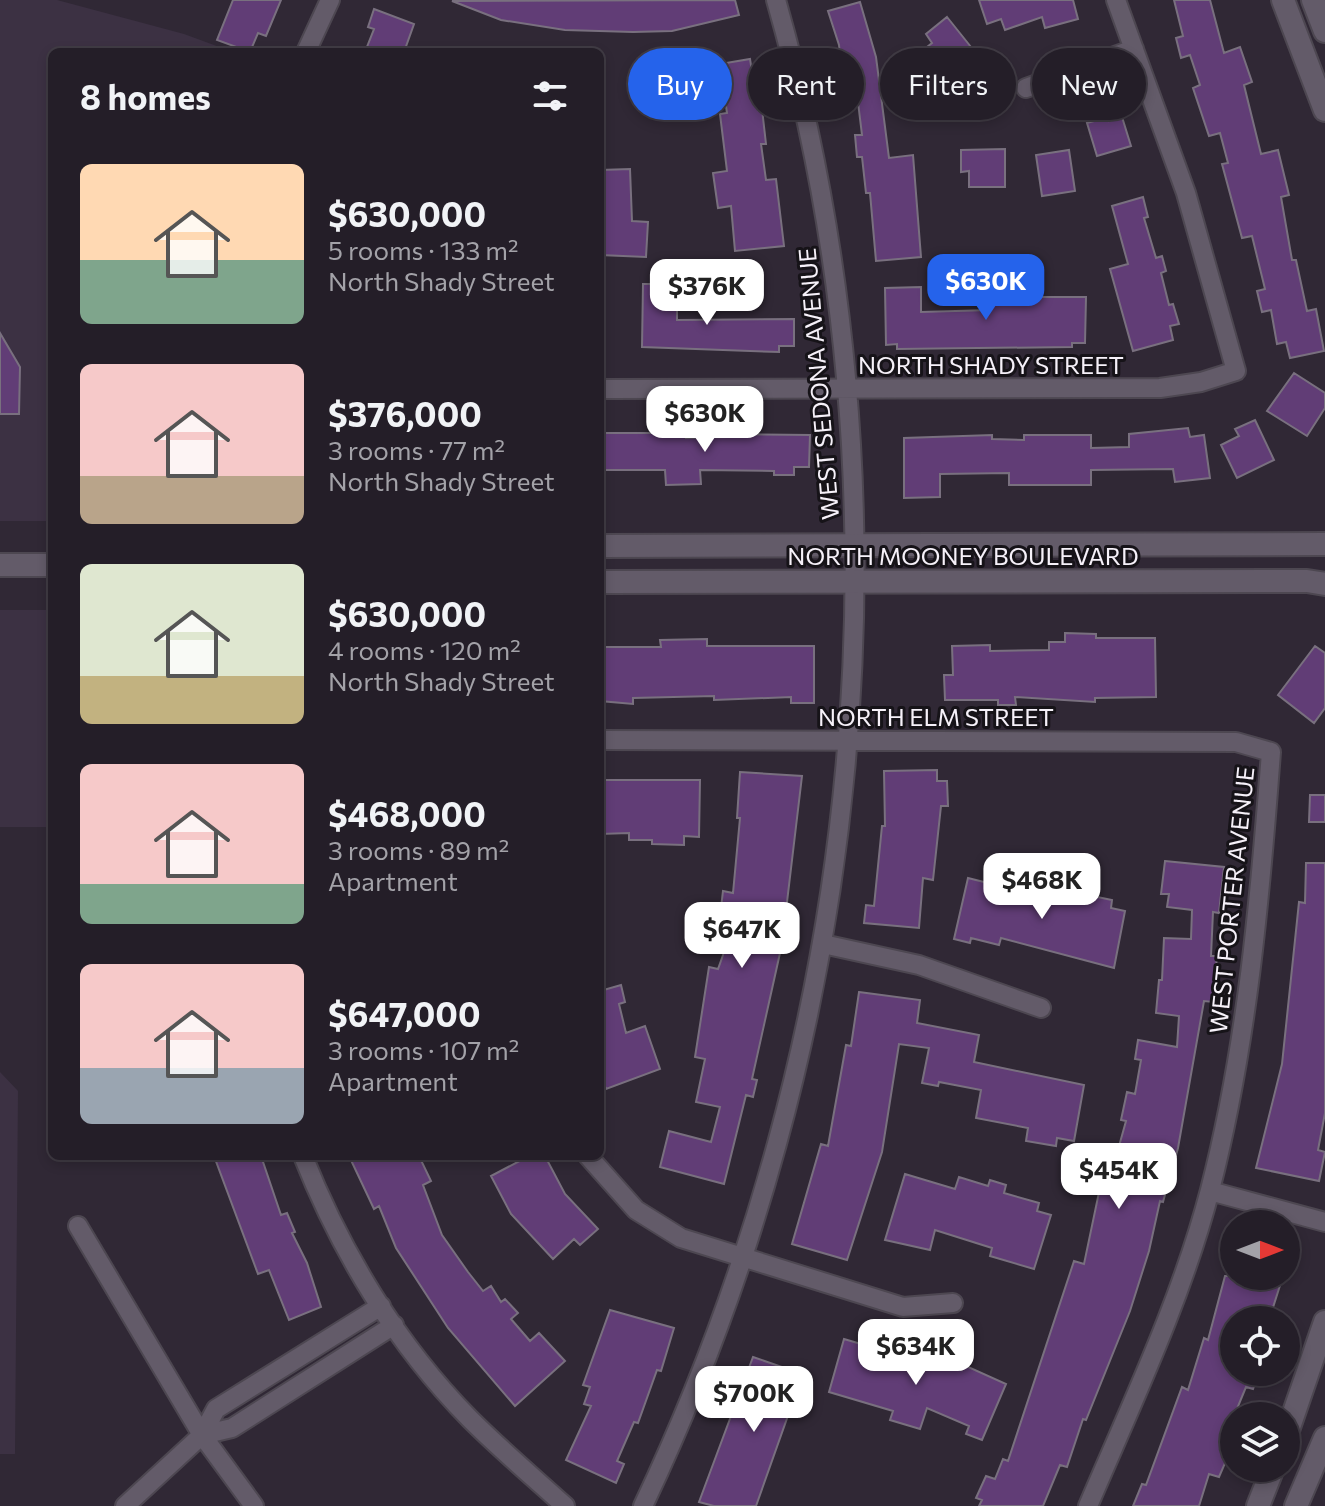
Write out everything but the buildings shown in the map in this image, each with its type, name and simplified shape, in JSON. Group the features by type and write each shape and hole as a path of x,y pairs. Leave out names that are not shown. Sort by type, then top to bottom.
{"street":[{"path":"308,48 330,0"},
{"name":"WEST SEDONA AVENUE","path":"643,1506 677,1434 744,1258 779,1141 823,944 848,739 856,580 847,389 827,229 794,64 776,0"},
{"path":"1116,0 1134,48"},
{"path":"1283,0 1325,110"},
{"path":"1313,0 1325,31"},
{"name":"NORTH SHADY STREET","path":"604,389 1160,388 1201,382 1236,371 1186,193 1146,82"},
{"path":"1026,88 1032,86"},
{"name":"NORTH MOONEY BOULEVARD","path":"604,546 1325,544"},
{"path":"0,565 48,565"},
{"name":"NORTH MOONEY BOULEVARD","path":"604,582 1291,581 1325,584"},
{"name":"NORTH ELM STREET","path":"604,740 1236,742 1271,752"},
{"name":"WEST PORTER AVENUE","path":"1088,1506 1185,1269 1210,1191 1240,1051 1249,987 1259,913 1271,752"},
{"path":"823,944 919,965 1041,1008"},
{"path":"305,1160 328,1216 394,1325 469,1418 565,1506"},
{"path":"591,1160 617,1192 655,1224 681,1238 903,1307 953,1303"},
{"path":"1210,1191 1325,1222"},
{"path":"78,1226 202,1435 254,1506"},
{"path":"125,1506 202,1435 216,1409 381,1306"},
{"path":"1298,1402 1325,1322"},
{"path":"202,1435 232,1428 394,1325"},
{"path":"1296,1506 1325,1438"},
{"path":"1258,1506 1267,1482"}],"shaded area":[{"path":"0,0 57,0 184,34 222,48 48,48 48,521 0,521"},
{"path":"0,610 48,610 48,827 0,827"},
{"path":"0,1072 18,1091 15,1454 0,1454"}]}
